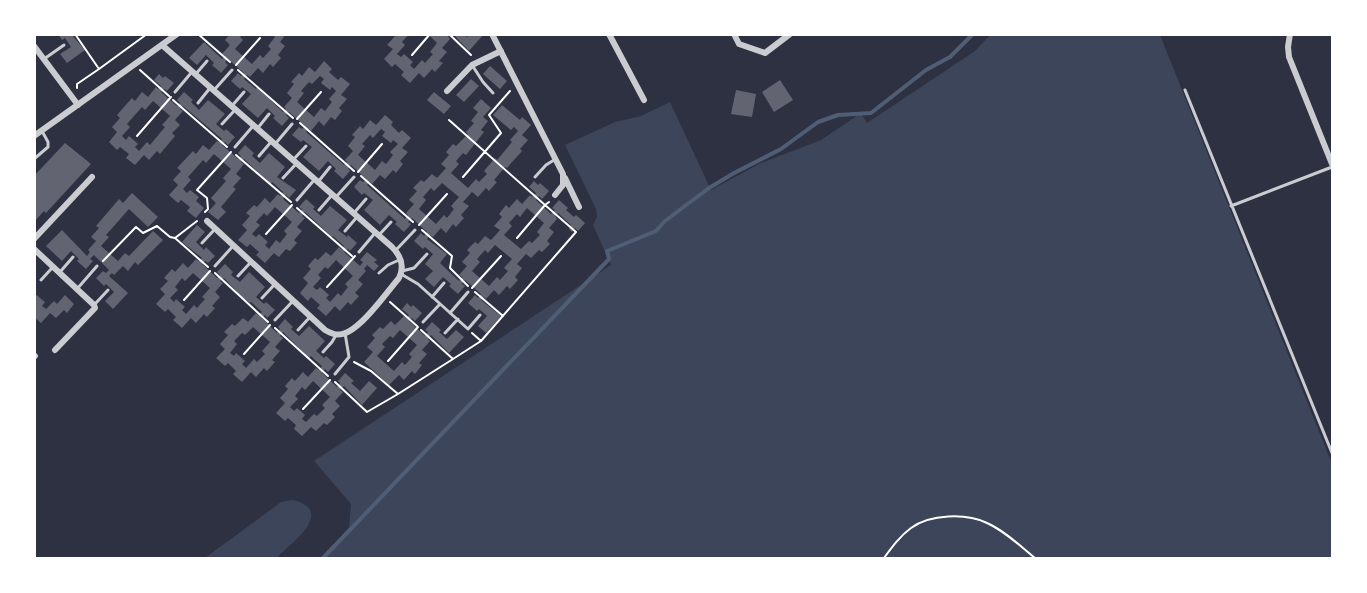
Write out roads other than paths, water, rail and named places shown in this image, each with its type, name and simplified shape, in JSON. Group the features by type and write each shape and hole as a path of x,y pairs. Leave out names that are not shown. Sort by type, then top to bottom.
{"street":[{"path":"34,136 177,34"},
{"path":"492,34 579,207"},
{"path":"609,34 644,100"},
{"path":"734,34 739,45 765,53 790,34"},
{"path":"1290,34 1289,57 1332,165"},
{"path":"162,45 396,250 401,259 402,272 358,325 345,333 336,334 324,330 207,221"},
{"path":"34,46 78,105"},
{"path":"447,91 475,64 501,51"},
{"path":"555,195 563,185 563,174"},
{"path":"34,239 92,177"},
{"path":"34,249 94,307 55,350"}],"lane":[{"path":"44,59 64,45"},
{"path":"175,92 207,61"},
{"path":"475,64 483,82 493,93"},
{"path":"198,103 233,69"},
{"path":"1185,90 1332,453"},
{"path":"222,124 244,93"},
{"path":"235,147 269,114"},
{"path":"259,156 292,124"},
{"path":"34,159 48,147 42,131"},
{"path":"283,178 306,146"},
{"path":"535,177 546,165 556,159"},
{"path":"1231,206 1332,165"},
{"path":"297,200 330,167"},
{"path":"319,210 355,175"},
{"path":"345,231 366,199"},
{"path":"359,252 391,222"},
{"path":"396,250 416,228"},
{"path":"202,243 215,229"},
{"path":"215,266 233,246"},
{"path":"402,272 414,267 427,254"},
{"path":"59,273 73,257"},
{"path":"379,273 388,265 401,259"},
{"path":"238,276 251,262"},
{"path":"77,289 97,266"},
{"path":"41,280 54,267"},
{"path":"402,272 468,329 480,315"},
{"path":"432,297 444,283"},
{"path":"262,298 275,284"},
{"path":"94,307 108,290"},
{"path":"450,313 468,292"},
{"path":"275,320 293,301"},
{"path":"423,322 440,304"},
{"path":"298,330 310,317"},
{"path":"446,333 458,320"},
{"path":"335,374 348,360 350,353 345,333"},
{"path":"323,352 336,334"}],"waterway":[{"path":"323,558 609,259 607,251 656,231 665,221 709,188 781,149 818,122 838,115 871,113 926,70 950,57 973,34"}]}
